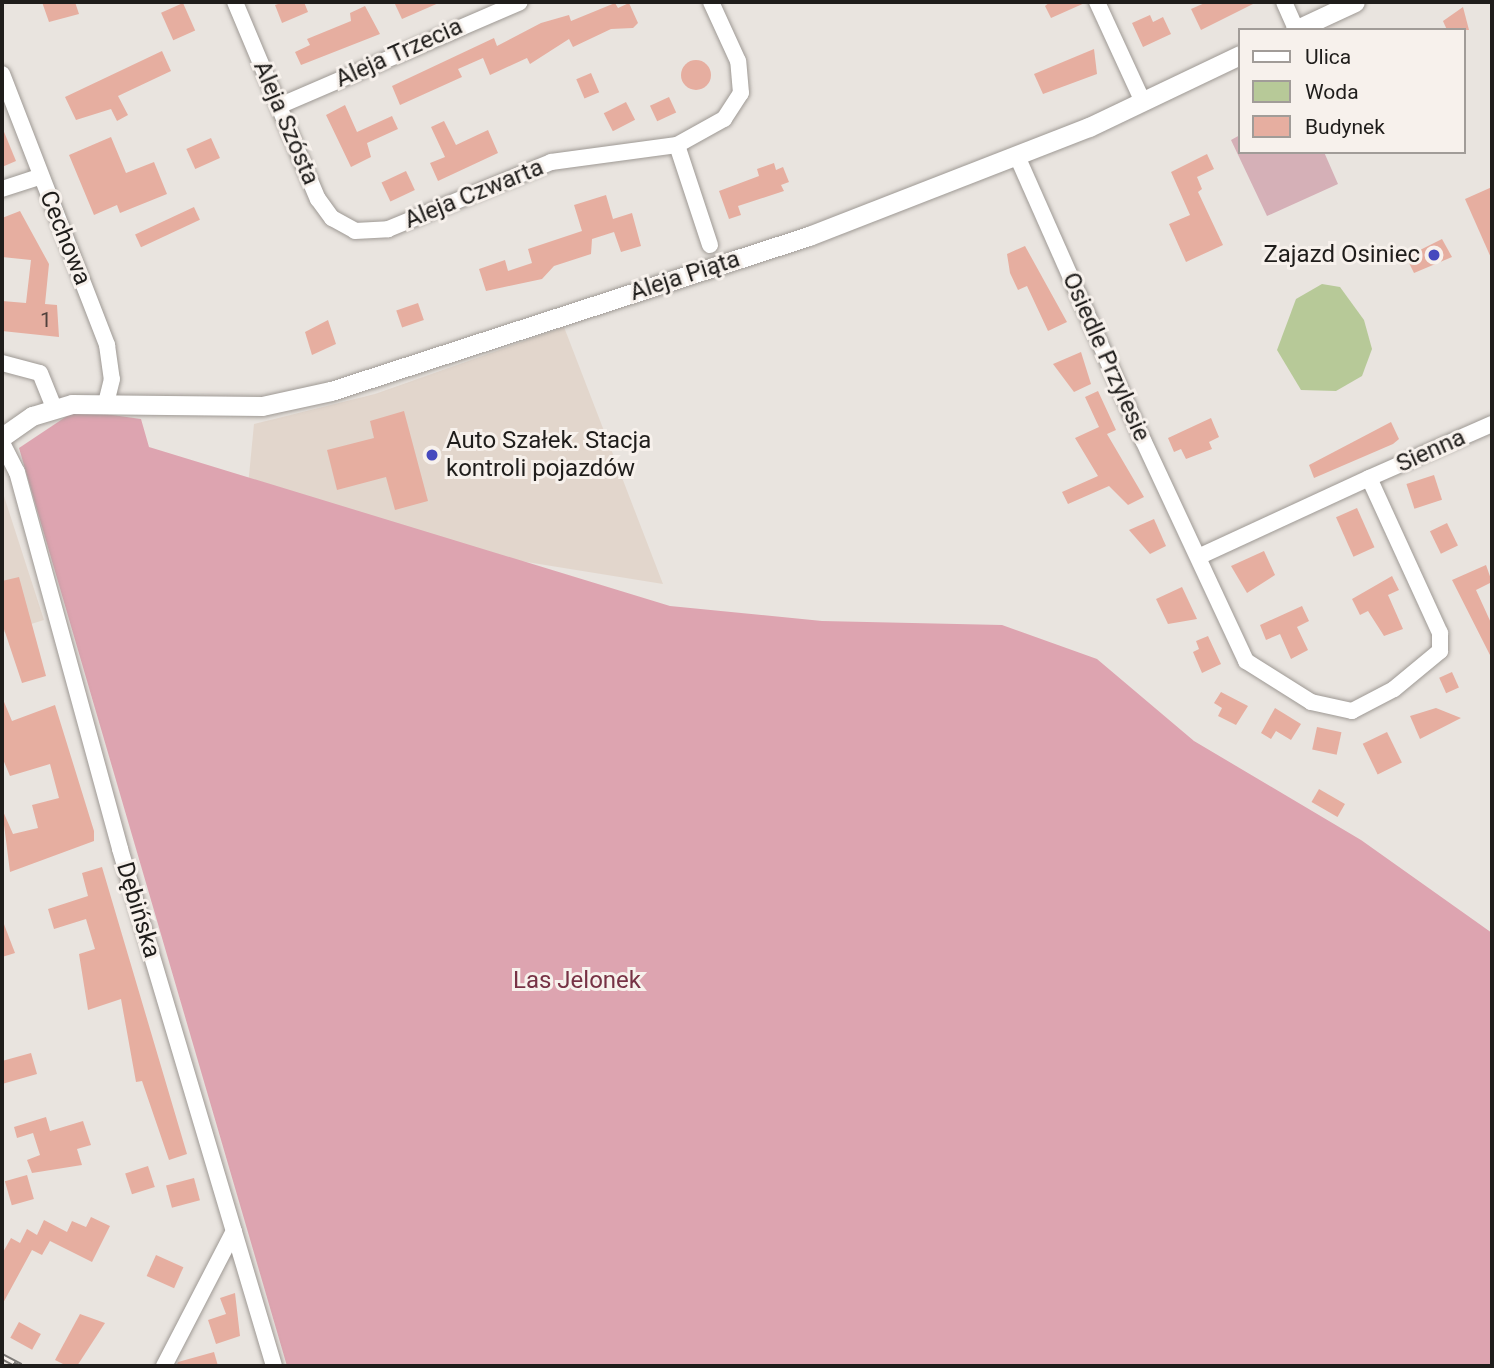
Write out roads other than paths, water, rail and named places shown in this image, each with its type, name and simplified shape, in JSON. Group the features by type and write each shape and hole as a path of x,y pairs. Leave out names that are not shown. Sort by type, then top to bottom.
{"street":[{"name":"Aleja Szósta","path":"235,2 324,210 355,230"},
{"name":"Aleja Trzecia","path":"279,106 520,2"},
{"path":"710,245 677,145 715,125 739,102 738,61 711,2"},
{"path":"1097,2 1143,102"},
{"path":"1284,2 1296,28"},
{"path":"1298,28 1355,2"},
{"name":"Aleja Piąta","path":"54,408 107,404 262,406 331,391 809,236 1017,156 1143,102 1238,56"},
{"name":"Cechowa","path":"2,74 107,345 112,379 107,404"},
{"name":"Aleja Czwarta","path":"355,230 388,229 551,162 677,145"},
{"name":"Osiedle Przylesie","path":"1017,156 1246,661 1311,702 1345,711 1361,708 1430,662 1442,644 1369,478"},
{"path":"2,189 40,177"},
{"path":"2,363 40,373 54,408 2,437"},
{"name":"Sienna","path":"1369,478 1492,424"},
{"name":"Dębińska","path":"2,443 17,472 233,1231 274,1366"},
{"path":"1198,557 1369,478"},
{"path":"164,1366 233,1231"}],"water":[{"path":"1322,284 1340,287 1364,320 1372,349 1362,376 1336,391 1301,390 1277,350 1296,299"}],"railway":[{"path":"2,1356 21,1366"}],"place":[{"name":"Zajazd Osiniec","path":"1434,255"},
{"name":"Auto Szałek. Stacja kontroli pojazdów","path":"432,455"}],"park label":[{"name":"Las Jelonek","path":"577,981"}]}
